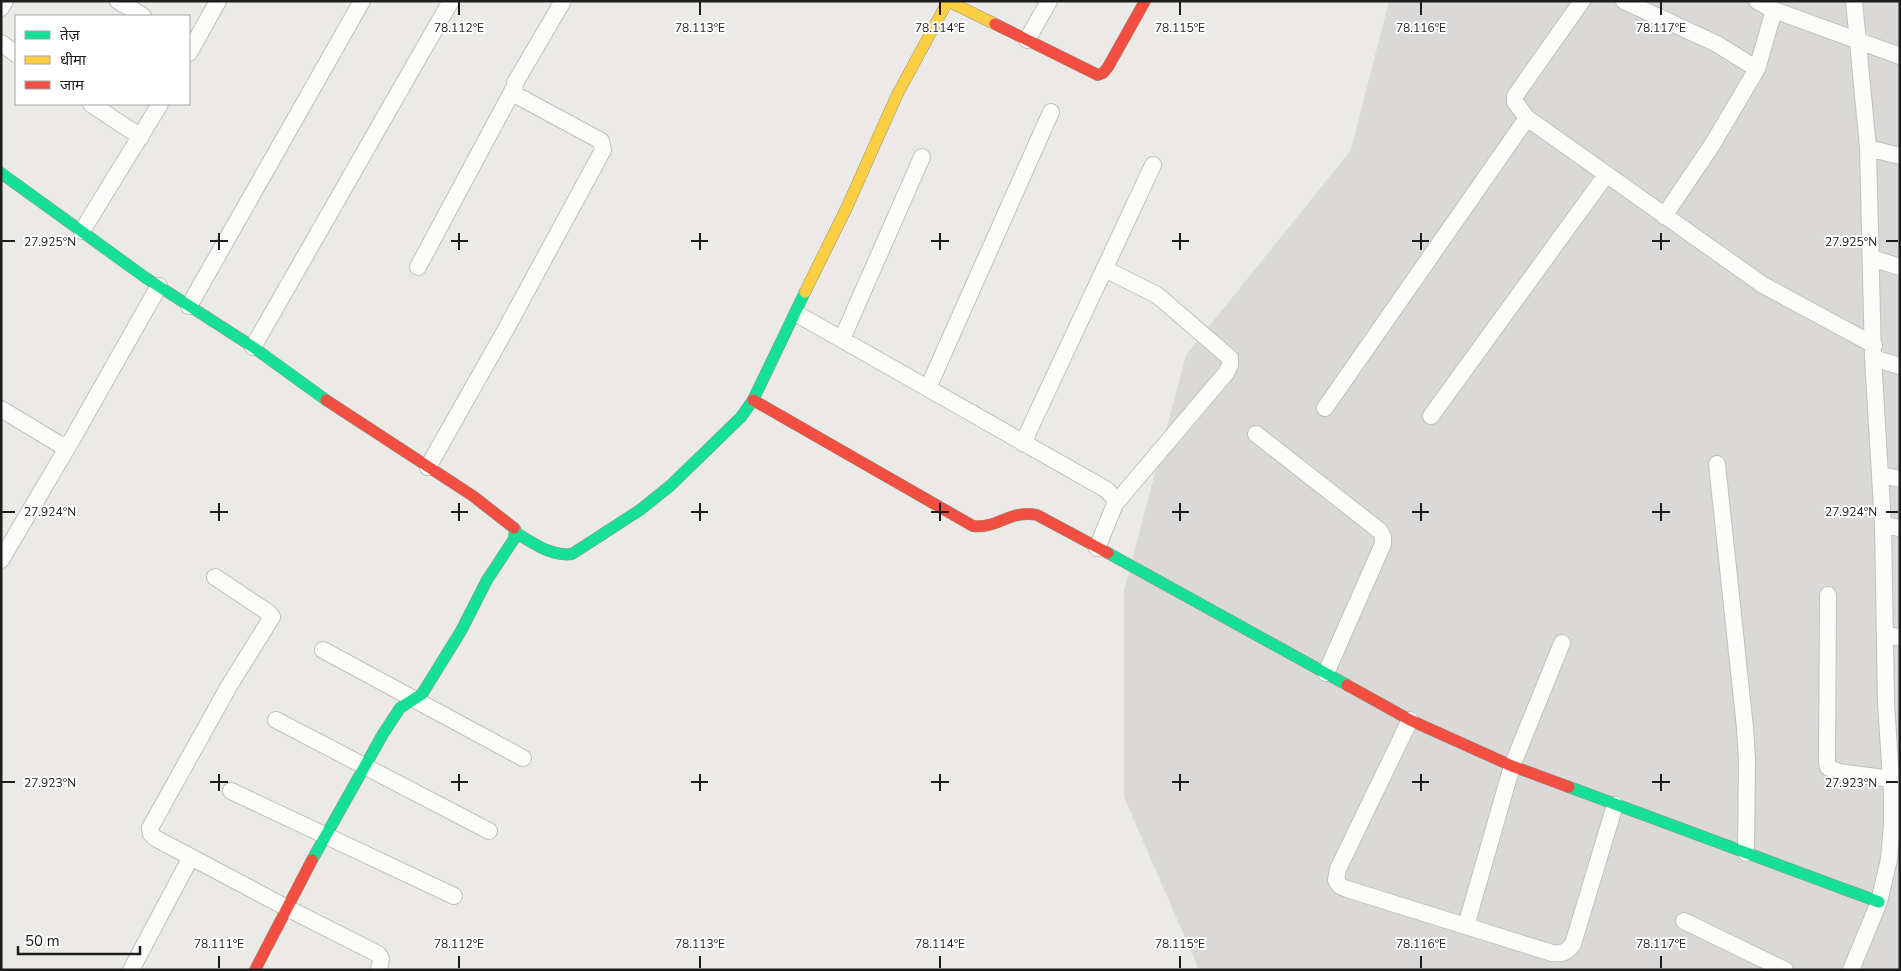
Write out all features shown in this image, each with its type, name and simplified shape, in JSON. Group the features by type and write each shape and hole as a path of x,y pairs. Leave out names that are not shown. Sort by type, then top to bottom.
{"street":[{"path":"1,8 5,1"},
{"path":"118,1 141,15"},
{"path":"190,47 218,1"},
{"path":"189,306 362,1"},
{"path":"253,347 451,1"},
{"path":"418,267 515,84 563,1"},
{"path":"1,173 159,286 253,347 328,401 506,520 515,529 516,533 563,556 572,554 640,510 670,486 715,444 741,417 753,400 847,207 897,95 948,1 1094,74 1104,74 1145,1"},
{"path":"1027,40 1049,1"},
{"path":"1582,1 1515,96 1515,102 1528,118 1763,285 1900,366"},
{"path":"1624,1 1717,44 1757,69"},
{"path":"1757,1 1774,10 1900,56"},
{"path":"1852,970 1879,902 1889,859 1892,825 1893,705 1892,636 1883,525 1873,351 1868,148 1854,1"},
{"path":"1664,216 1712,146 1757,69 1774,10"},
{"path":"1,44 15,53"},
{"path":"428,467 506,329 603,150 601,141 519,98 514,94 513,90"},
{"path":"93,105 141,137"},
{"path":"82,231 159,105"},
{"path":"928,388 1051,112"},
{"path":"1325,408 1528,118"},
{"path":"1868,148 1900,156"},
{"path":"842,339 922,157"},
{"path":"1023,443 1153,165"},
{"path":"1431,416 1606,175"},
{"path":"1871,258 1900,267"},
{"path":"1097,548 1114,504 1230,366 1230,358 1157,295 1105,269"},
{"path":"1,560 159,286"},
{"path":"796,314 1107,490 1114,498 1114,504"},
{"path":"753,400 973,526 983,529 1021,512 1028,512 1161,581 1410,720 1512,766 1879,902"},
{"path":"2,410 59,444 65,445 70,443"},
{"path":"1256,434 1380,531 1383,537 1383,544 1326,673"},
{"path":"1717,464 1746,728 1746,853"},
{"path":"1880,475 1900,479"},
{"path":"1883,525 1900,528"},
{"path":"255,970 326,836 396,713 400,708 417,699 422,694 456,639 487,580 514,540 516,533"},
{"path":"215,577 269,613 272,617 229,686 150,828 151,834 155,838 287,908 378,954 381,959 379,970"},
{"path":"1828,595 1828,767 1838,772 1891,779"},
{"path":"1466,926 1512,766 1562,643"},
{"path":"323,650 417,699 522,758"},
{"path":"276,720 489,831"},
{"path":"1410,720 1338,869 1336,880 1340,886 1347,889 1552,954 1561,954 1567,952 1573,944 1615,805"},
{"path":"231,791 454,896"},
{"path":"132,970 191,857"},
{"path":"1684,921 1785,970"}],"shaded area":[{"path":"1389,1 1900,1 1900,970 1199,970 1124,797 1124,591 1186,355 1351,150"}],"traffic: fast":[{"path":"1,173 146,278 253,347 326,400"},
{"path":"516,533 550,551 572,554 640,510 670,486 741,417 753,400 805,292"},
{"path":"312,860 383,734 400,708 422,694 461,631 487,580 514,539 514,528"},
{"path":"1108,553 1347,685"},
{"path":"1569,787 1879,902"}],"traffic: slow":[{"path":"805,292 847,207 897,95 948,1 995,24"}],"traffic: jam":[{"path":"995,24 1098,75 1103,73 1108,67 1145,1"},
{"path":"326,400 473,496 514,528"},
{"path":"753,400 973,526 990,525 1020,515 1037,515 1108,553"},
{"path":"1347,685 1410,720 1512,766 1569,787"},
{"path":"255,970 312,860"}]}
